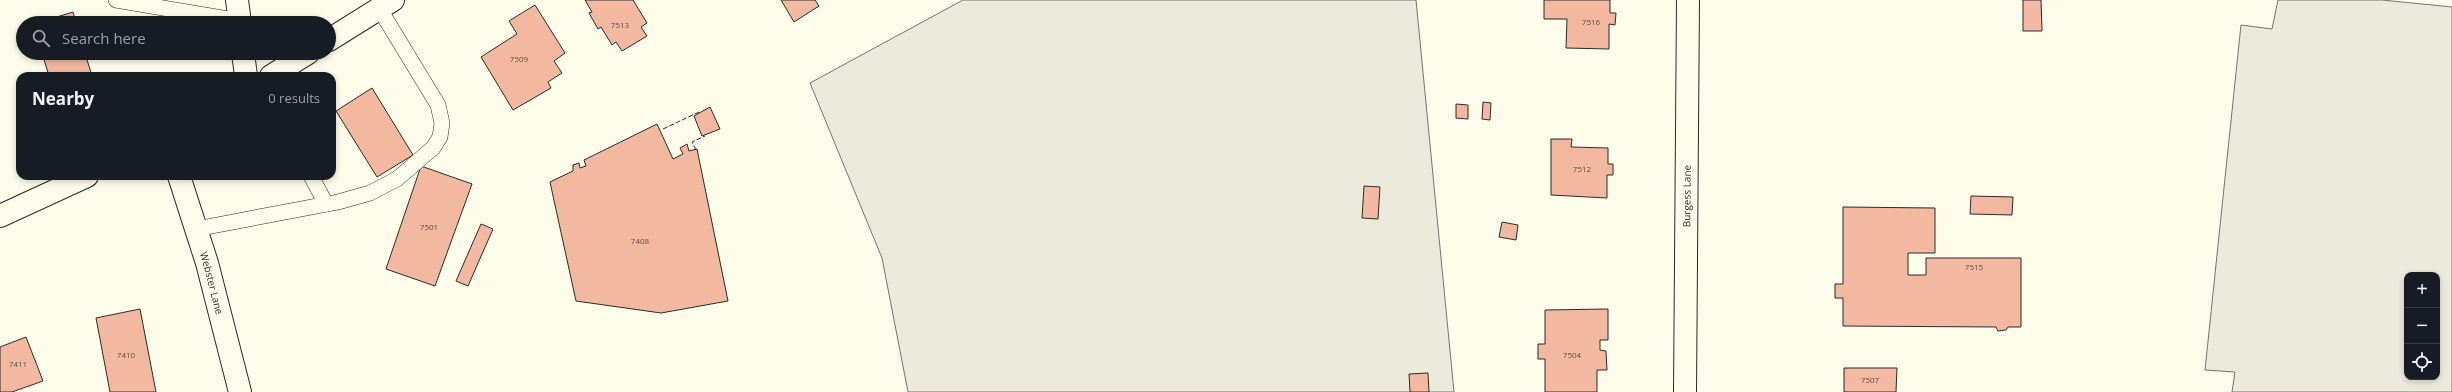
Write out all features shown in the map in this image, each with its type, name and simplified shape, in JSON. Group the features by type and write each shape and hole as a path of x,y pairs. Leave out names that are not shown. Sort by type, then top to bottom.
{"street":[{"name":"Burgess Lane","path":"1685,392 1688,0"},
{"path":"336,36 386,4"},
{"path":"244,60 245,72"},
{"path":"277,72 297,60"},
{"path":"0,216 78,180"},
{"name":"Webster Lane","path":"180,180 196,229 240,392"}],"lane":[{"path":"116,0 239,15"},
{"path":"196,229 326,204 370,193 397,178 433,148 440,137 442,123 438,105 386,4"},
{"path":"313,180 326,204"}],"shaded area":[{"path":"963,0 1416,0 1454,392 908,392 882,258 810,83"},
{"path":"2278,0 2382,0 2452,7 2452,392 2232,392 2235,372 2205,370 2241,25 2272,29"}],"building":[{"path":"585,0 633,0 647,23 641,27 647,36 622,51 616,42 612,45 601,27 598,29 589,13 592,12"},
{"path":"781,0 815,0 819,6 794,22"},
{"path":"1544,0 1610,0 1610,13 1616,13 1615,25 1609,24 1609,49 1566,48 1567,19 1544,19"},
{"path":"2023,0 2041,0 2042,31 2023,31"},
{"path":"535,5 565,53 554,61 562,73 548,82 551,88 513,110 481,57 517,34 509,21"},
{"path":"73,12 74,16 60,16"},
{"path":"44,60 87,60 91,72 48,72"},
{"path":"372,88 413,155 377,177 336,111"},
{"path":"1483,102 1491,103 1490,120 1482,119"},
{"path":"1456,104 1468,105 1468,119 1456,118"},
{"path":"710,107 720,129 702,136 694,116"},
{"path":"657,124 673,159 683,154 680,148 687,144 689,151 697,149 728,301 661,313 576,301 550,182 573,171 573,165 579,163 580,168 586,166 584,160"},
{"path":"1551,139 1572,139 1571,147 1608,148 1608,164 1613,164 1613,175 1607,175 1607,198 1551,195"},
{"path":"421,166 472,184 435,286 386,269"},
{"path":"1364,186 1380,187 1378,219 1362,218"},
{"path":"1971,196 2013,197 2012,215 1970,214"},
{"path":"1843,207 1935,208 1935,253 1908,253 1908,275 1926,275 1926,258 2021,258 2021,327 2008,327 2006,330 1998,331 1996,327 1843,326 1843,298 1835,298 1835,284 1843,284"},
{"path":"1502,222 1518,225 1516,240 1499,237"},
{"path":"481,224 493,229 468,286 456,281"},
{"path":"140,309 156,392 110,392 96,318"},
{"path":"1608,309 1608,340 1600,340 1600,350 1606,351 1607,370 1597,370 1597,392 1545,392 1545,359 1538,359 1538,344 1545,344 1545,310"},
{"path":"26,337 43,381 12,392 0,392 0,347"},
{"path":"1844,368 1897,368 1896,392 1844,392"},
{"path":"1428,373 1429,392 1410,392 1409,374"}],"fence":[{"path":"663,129 699,112"},
{"path":"696,150 692,142 705,136"}]}
